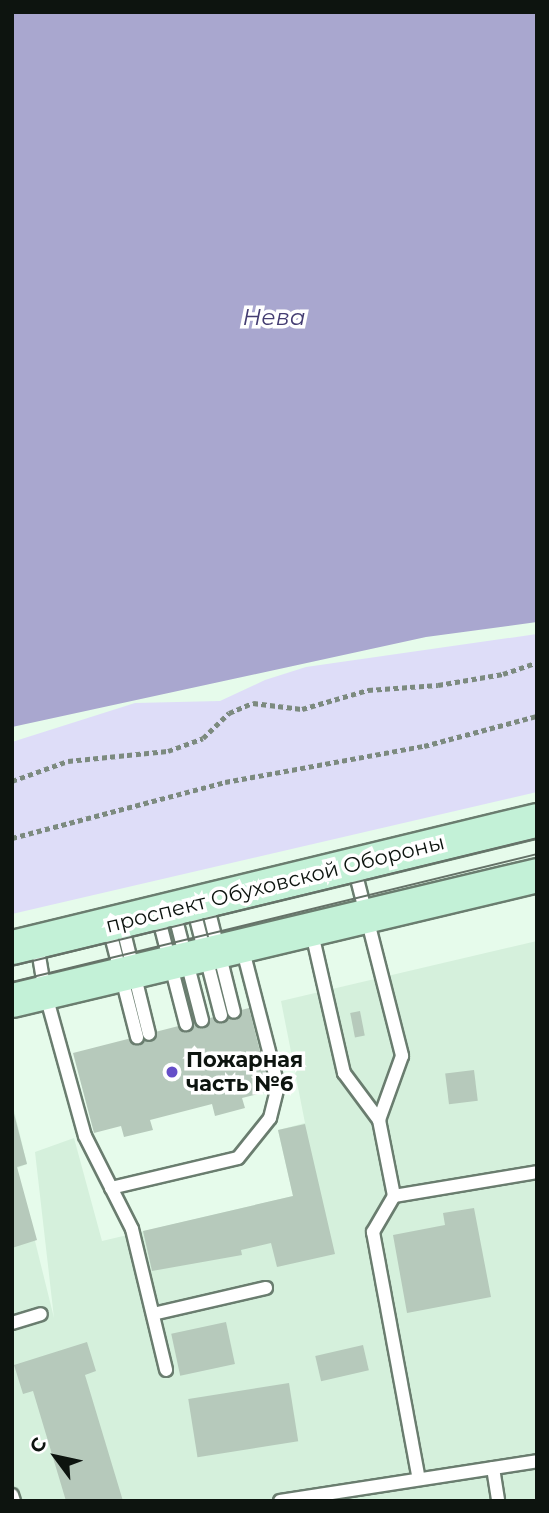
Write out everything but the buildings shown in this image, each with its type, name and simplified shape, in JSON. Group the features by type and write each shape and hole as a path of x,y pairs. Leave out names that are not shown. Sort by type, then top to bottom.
{"main road":[{"name":"проспект Обуховской Обороны","path":"24,944 537,820"},
{"path":"12,1000 537,875"}],"lane":[{"path":"354,865 380,979 402,1056 379,1119"},
{"path":"182,905 234,1012"},
{"path":"111,1188 238,1158 270,1118 278,1086 205,954 182,905"},
{"path":"114,922 143,1035"},
{"path":"311,928 344,1073 379,1119 394,1196 373,1232 419,1479"},
{"path":"24,944 45,992 85,1136 132,1229 166,1370"},
{"path":"205,954 221,1015"},
{"path":"202,1020 205,954"},
{"path":"186,1024 205,954"},
{"path":"394,1196 537,1172"},
{"path":"153,1314 266,1288"},
{"path":"12,1323 41,1314"},
{"path":"280,1501 537,1461"},
{"path":"493,1468 498,1501"},
{"path":"12,1495 14,1501"}],"path":[{"path":"12,781 68,761 141,757 178,748 203,738 229,713 253,703 311,708 368,690 438,685 503,674 537,662"},
{"path":"12,838 225,782 424,746 537,716"}],"shaded area":[{"path":"537,634 537,792 12,914 12,742 135,703 220,701 265,680 306,667"},
{"path":"537,941 537,1501 12,1501 12,1102 27,1164 17,1168 54,1318 35,1152 74,1138 102,1241 293,1196 278,1130 305,1123 281,1001"}],"water":[{"name":"Нева","path":"12,12 537,12 537,622 426,637 12,727"}],"tram line":[{"path":"12,966 537,838"},
{"path":"12,982 537,854"}],"place":[{"name":"Пожарная часть №6","path":"172,1072"}]}
